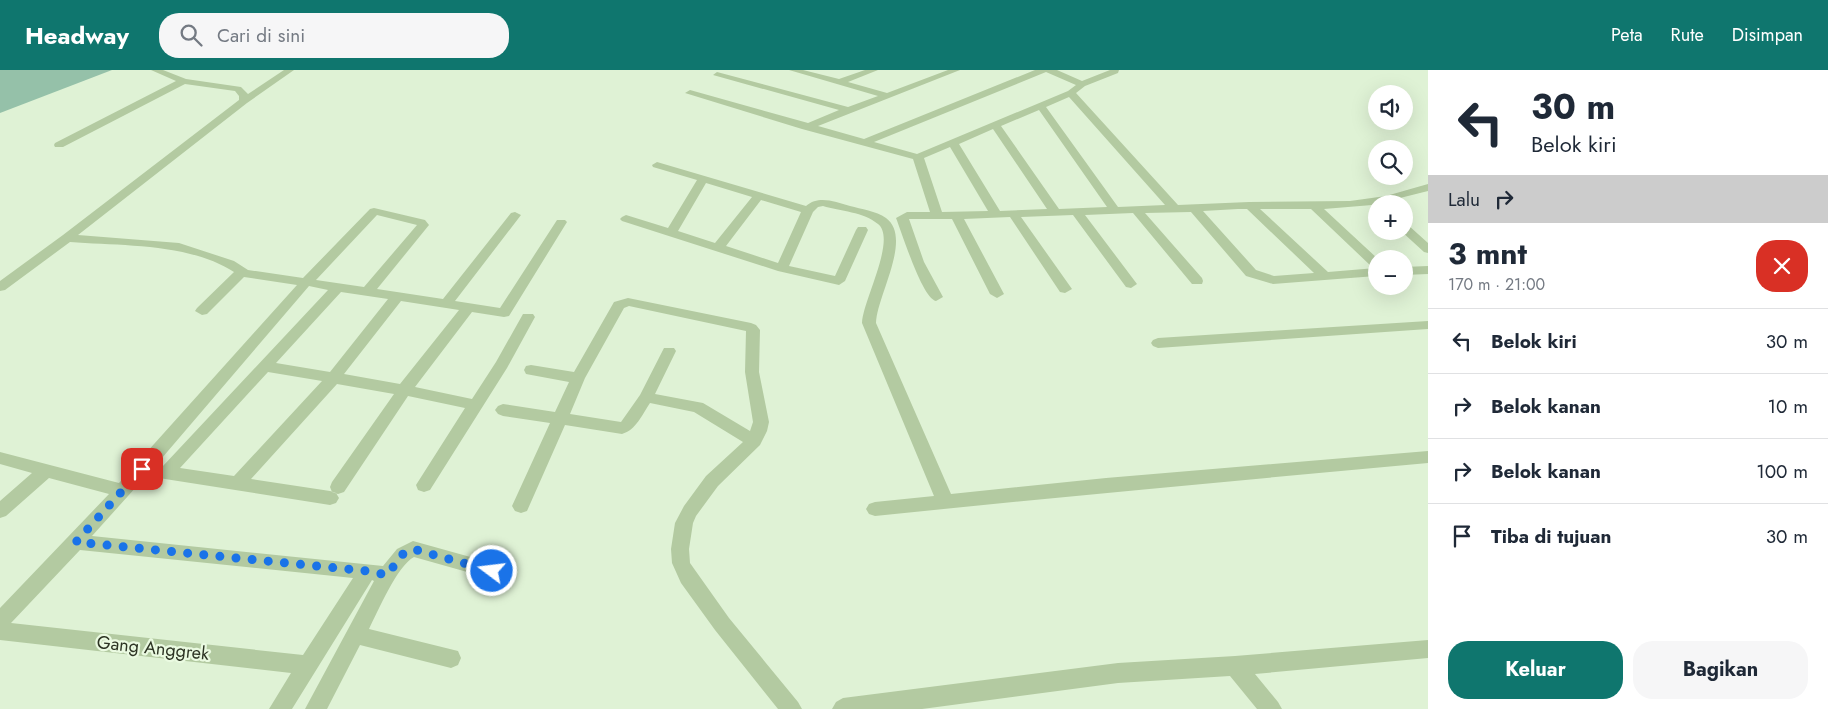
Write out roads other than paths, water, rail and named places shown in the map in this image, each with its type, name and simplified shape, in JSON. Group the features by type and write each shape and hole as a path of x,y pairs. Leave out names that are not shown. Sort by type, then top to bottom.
{"street":[{"path":"154,70 184,81 238,90 244,96 244,101"},
{"path":"0,287 67,238 244,101 290,70"},
{"path":"793,70 889,96"},
{"path":"840,82 874,70"},
{"path":"930,70 943,75"},
{"path":"806,127 956,70"},
{"path":"864,142 1043,70"},
{"path":"1049,70 1082,84"},
{"path":"690,93 918,157 1071,93 1082,84 1115,70"},
{"path":"717,75 849,110"},
{"path":"59,145 184,81"},
{"path":"1071,93 1174,208"},
{"path":"1041,106 1114,210"},
{"path":"995,125 1055,212"},
{"path":"953,143 996,214"},
{"path":"918,157 937,216"},
{"path":"657,164 808,210"},
{"path":"671,233 703,179"},
{"path":"1402,195 1422,189 1428,198"},
{"path":"718,248 759,195"},
{"path":"782,268 808,210 814,204 823,203 878,219 886,224 890,230 888,259 873,298 869,323 946,503"},
{"path":"936,296 918,262 902,218 907,215 937,216 1194,208 1249,204 1314,206 1368,203"},
{"path":"1249,204 1325,276"},
{"path":"1314,206 1368,257"},
{"path":"1194,208 1252,273 1258,276 1273,280 1368,273"},
{"path":"1135,209 1197,281"},
{"path":"0,621 76,542 306,282 374,211 421,222 422,225 368,292"},
{"path":"1076,211 1131,284"},
{"path":"1013,213 1065,288"},
{"path":"445,305 515,215"},
{"path":"956,215 997,294"},
{"path":"626,219 782,268 840,281 862,230"},
{"path":"67,238 179,247 230,264 244,272 504,313 560,222"},
{"path":"1413,236 1428,249"},
{"path":"1413,271 1428,270"},
{"path":"202,311 238,275 244,272"},
{"path":"165,474 339,286"},
{"path":"237,484 332,378 398,297"},
{"path":"521,506 578,378 619,305 628,302 748,326 753,330 752,372 761,422 754,441 717,475 690,511 684,523 681,536 681,563 688,577 722,624 791,709"},
{"path":"142,469 237,484 334,492 404,390 467,308"},
{"path":"424,486 502,364 528,317"},
{"path":"1158,343 1428,325"},
{"path":"503,410 559,420 626,427 646,397 669,350"},
{"path":"265,366 404,390 475,405"},
{"path":"531,370 578,378"},
{"path":"646,397 674,404 698,407 754,441"},
{"path":"0,458 123,490"},
{"path":"875,509 1106,485 1428,458"},
{"path":"0,511 47,470"},
{"path":"76,542 367,571 387,575"},
{"path":"316,709 387,575 403,554 413,549 492,571"},
{"path":"280,709 367,571"},
{"name":"Gang Anggrek","path":"0,631 306,665"},
{"path":"356,634 451,658"},
{"path":"843,709 1118,673 1235,666 1428,649"},
{"path":"1235,666 1271,709"}]}
